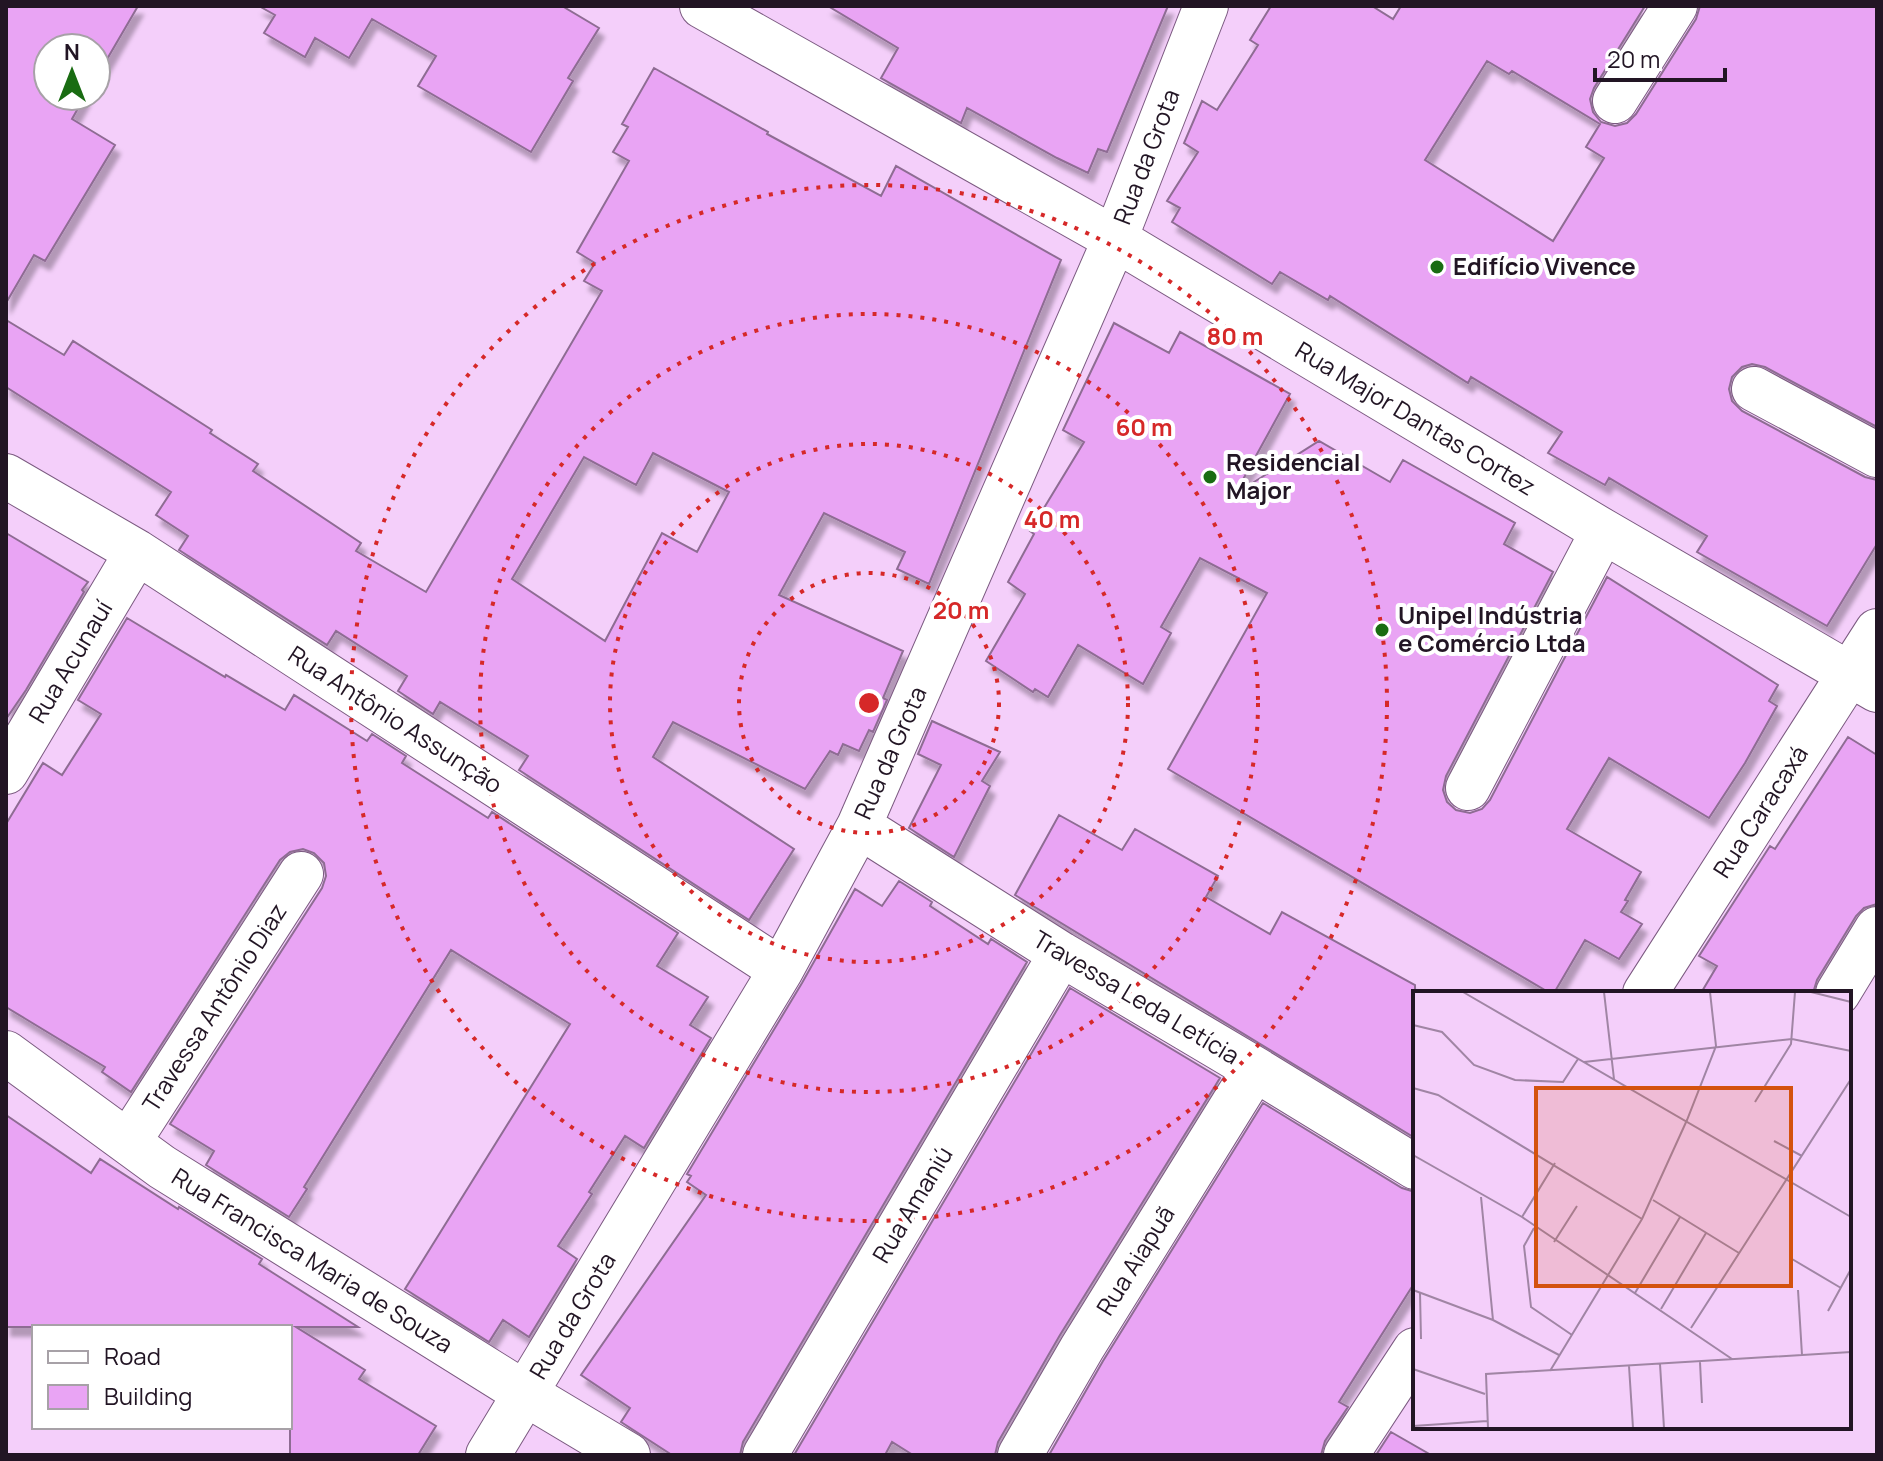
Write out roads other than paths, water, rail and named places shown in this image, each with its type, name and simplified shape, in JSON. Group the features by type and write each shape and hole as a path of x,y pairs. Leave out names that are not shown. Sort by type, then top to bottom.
{"street":[{"name":"Rua Major Dantas Cortez","path":"702,6 1115,239 1603,531 1863,682"},
{"name":"Rua da Grota","path":"488,1455 781,970 859,826 1115,239 1206,6"},
{"path":"1615,101 1675,6"},
{"path":"1754,389 1877,455"},
{"name":"Rua Antônio Assunção","path":"6,476 137,552 781,970"},
{"path":"1468,788 1603,531"},
{"name":"Rua Acunauí","path":"6,772 137,552"},
{"name":"Rua Caracaxá","path":"1646,991 1863,682 1877,631"},
{"name":"Travessa Leda Letícia","path":"859,826 1061,954 1413,1166"},
{"name":"Travessa Antônio Diaz","path":"129,1141 301,874"},
{"path":"1839,991 1877,929"},
{"name":"Rua Amaniú","path":"765,1455 1061,954"},
{"name":"Rua Francisca Maria de Souza","path":"6,1053 162,1167 628,1455"},
{"name":"Rua Aiapuã","path":"1020,1455 1082,1348 1255,1069"},
{"path":"1346,1455 1413,1353"}],"place":[{"name":"Edifício Vivence","path":"1437,267"},
{"name":"Residencial Major","path":"1210,477"},
{"name":"Unipel Indústria e Comércio Ltda","path":"1382,630"}]}
